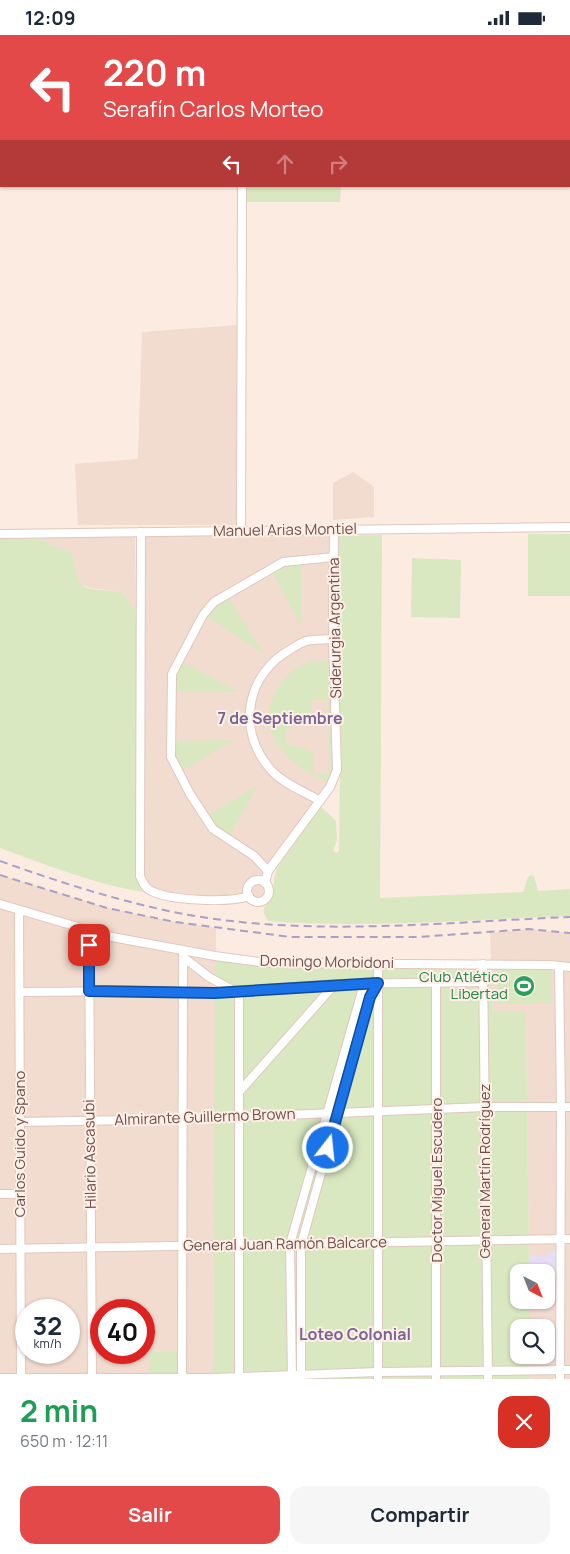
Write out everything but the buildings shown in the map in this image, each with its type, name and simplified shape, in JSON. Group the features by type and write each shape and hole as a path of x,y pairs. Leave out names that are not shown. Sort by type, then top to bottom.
{"street":[{"path":"241,531 242,187"},
{"name":"Manuel Arias Montiel","path":"0,533 570,527"},
{"name":"Siderurgia Argentina","path":"249,896 257,902 266,899 269,891 265,883 268,871 335,778 338,765 333,639 334,530"},
{"path":"140,532 140,876 148,889 160,895 224,901 249,896 248,889 252,882 265,883"},
{"path":"268,871 254,856 213,829 190,794 171,757 172,674 195,630 214,602 284,562 334,557"},
{"path":"320,801 271,770 260,755 251,735 250,708 262,676 275,660 305,641 333,639"},
{"name":"Domingo Morbidoni","path":"0,904 112,937 183,954 267,963 483,964 570,967"},
{"name":"Carlos Guido y Spano","path":"19,910 21,1378"},
{"name":"Hilario Ascasubi","path":"89,929 92,1378"},
{"path":"183,954 209,977 237,992"},
{"path":"182,1379 183,954"},
{"path":"378,963 378,1376"},
{"name":"General Martín Rodríguez","path":"483,964 488,1375"},
{"path":"558,967 566,1107 559,1239 560,1379"},
{"name":"Doctor Miguel Escudero","path":"436,982 438,1241 436,1375"},
{"path":"20,992 237,992 335,984 484,982"},
{"path":"301,1377 301,1245 370,997 378,983"},
{"path":"240,1091 335,984"},
{"path":"292,1377 290,1244 329,1113 364,984"},
{"path":"237,992 240,1091 239,1378"},
{"name":"Almirante Guillermo Brown","path":"20,1122 184,1119 338,1112 437,1111 486,1107 566,1107"},
{"path":"0,1194 20,1194"},
{"name":"General Juan Ramón Balcarce","path":"0,1249 570,1239"},
{"path":"0,1378 182,1379 488,1375 570,1370"}],"shaded area":[{"path":"238,325 236,525 78,525 75,464 138,459 142,332"},
{"path":"353,472 374,487 374,517 333,520 333,483"},
{"path":"334,530 337,770 268,871 267,885 269,894 263,901 160,895 143,884 141,532"},
{"path":"135,536 136,619 134,607 121,592 91,588 79,584 75,578 72,553 37,538"},
{"path":"0,875 107,908 216,928 213,1379 0,1379"},
{"path":"529,929 570,933 570,1379 530,1379 530,1364 555,1364 555,1319 529,1319 529,1309 555,1309 555,1264 529,1264 526,1012 493,1012 490,933"},
{"path":"549,1251 556,1251 556,1282 555,1264 529,1264 529,1256 548,1256"}],"green space":[{"path":"246,187 341,187 340,202 245,202"},
{"path":"528,534 570,534 570,596 528,596"},
{"path":"382,535 380,898 523,892 528,877 531,875 534,876 538,891 570,889 570,916 419,923 344,924 268,921 265,916 264,909 272,894 278,866 321,807 336,821 337,840 333,850 336,853 339,851 340,772 335,536"},
{"path":"37,538 72,553 77,576 84,586 90,589 121,592 134,607 136,619 137,878 149,893 92,880 0,848 0,539"},
{"path":"412,558 461,560 460,618 411,617"},
{"path":"301,561 301,625 271,570 284,564"},
{"path":"227,595 264,654 205,615"},
{"path":"179,660 239,692 173,691 173,674"},
{"path":"311,660 332,662 335,766 329,783 294,763 279,746 271,731 269,709 272,699 284,680 301,665","holes":["312,700 328,700 329,774 314,774 313,751 291,746 286,739 286,734 290,727 312,722"]},
{"path":"234,740 180,772 173,757 172,741"},
{"path":"257,786 229,837 214,828 206,816"},
{"path":"215,956 267,963 491,964 493,1012 526,1011 529,1264 510,1264 510,1309 529,1309 529,1319 510,1319 510,1364 530,1364 530,1379 213,1379"},
{"name":"Club Atlético Libertad","path":"552,968 552,1004 497,1004 497,969"},
{"path":"155,1352 177,1352 176,1375 149,1375 149,1364 155,1364"}],"railway":[{"path":"0,861 70,885 141,905 236,922 331,927 570,917"},
{"path":"0,875 107,908 175,922 291,937 419,937 529,929 570,933"}],"place":[{"name":"Club Atlético Libertad","path":"524,986"}],"district":[{"name":"7 de Septiembre","path":"280,718"},
{"name":"Loteo Colonial","path":"355,1334"}],"route":[{"path":"89,945 89,991 215,993 335,984 378,983 370,997 328,1148"}]}
